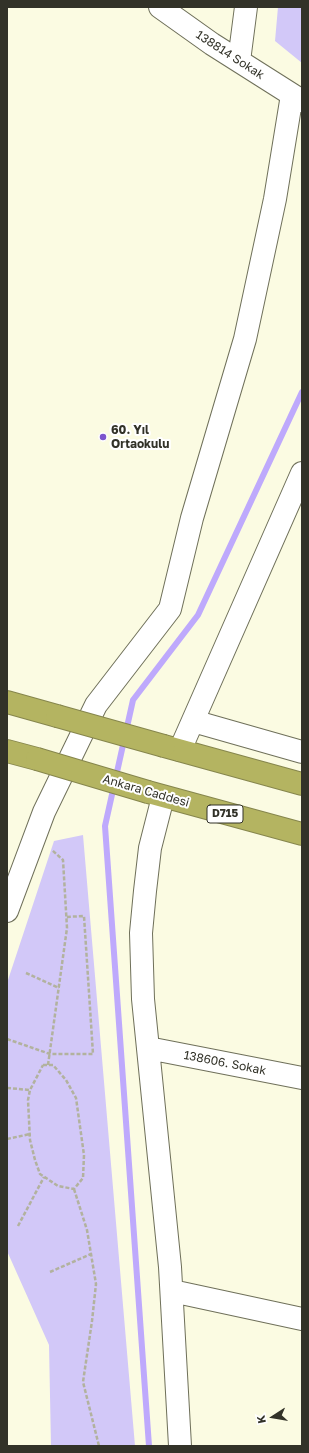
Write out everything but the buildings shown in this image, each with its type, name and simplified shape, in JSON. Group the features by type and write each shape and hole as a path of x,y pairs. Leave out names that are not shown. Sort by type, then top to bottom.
{"highway":[{"path":"7,702 302,784"},
{"name":"Ankara Caddesi","path":"7,751 156,795 302,834"}],"street":[{"name":"138814 Sokak","path":"160,7 239,62 297,98"},
{"path":"239,62 246,7"},
{"path":"7,911 44,812 96,705 170,609 192,518 245,339 297,98"},
{"path":"172,748 193,721 302,473"},
{"path":"193,721 302,752"},
{"path":"156,795 141,933 143,999 172,1291 180,1446"},
{"name":"138606. Sokak","path":"148,1048 302,1078"},
{"path":"172,1291 302,1319"}],"path":[{"path":"36,834 63,860 67,928 48,1065"},
{"path":"7,1039 50,1054 93,1054 84,916 66,917"},
{"path":"26,973 59,988"},
{"path":"43,1065 54,1065 66,1080 76,1098 84,1155 83,1178 74,1189 58,1186 44,1177 40,1174 35,1160 30,1134 28,1100 30,1090 43,1065"},
{"path":"7,1088 30,1090"},
{"path":"7,1139 30,1134"},
{"path":"18,1226 44,1177"},
{"path":"74,1189 87,1230 96,1284 83,1382 99,1446"},
{"path":"50,1272 91,1254"}],"shaded area":[{"path":"278,7 302,7 302,63 275,41"},
{"path":"83,835 135,1446 51,1446 49,1345 7,1251 7,983 54,841"}],"waterway":[{"path":"149,1446 105,826 133,700 198,615 302,392"}],"place":[{"name":"60. Yıl Ortaokulu","path":"103,437"}]}
